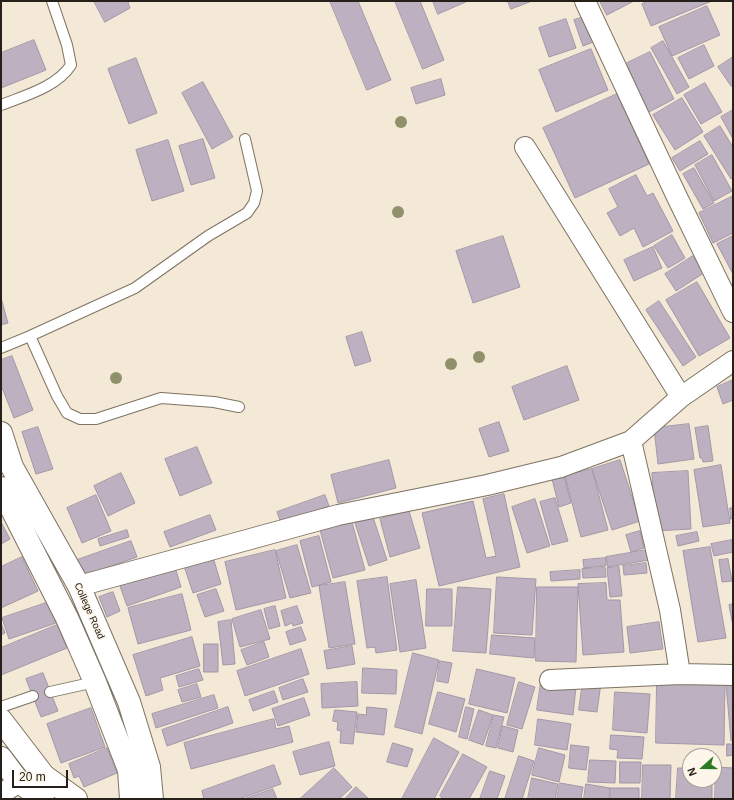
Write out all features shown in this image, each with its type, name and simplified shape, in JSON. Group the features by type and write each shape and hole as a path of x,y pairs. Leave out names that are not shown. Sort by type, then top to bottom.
{"main road":[{"name":"College Road","path":"1,433 12,467 79,586 128,702 149,767 152,799"},
{"path":"1,488 68,618 95,682 129,770 131,799"},
{"path":"1,720 44,776 76,799"},
{"path":"1,758 19,782 43,799"}],"street":[{"path":"585,1 673,190 733,312"},
{"path":"525,147 681,397"},
{"path":"79,586 338,515 487,485 561,467 631,441 681,397 733,361"},
{"path":"631,441 670,610 680,674"},
{"path":"550,680 680,674 733,675"},
{"path":"1,794 19,782"}],"lane":[{"path":"1,105 33,92 65,75 71,65 67,45 52,1"},
{"path":"1,348 135,288 208,236 246,213 254,203 257,191 245,139"},
{"path":"30,336 57,396 67,413 80,419 96,419 161,398 214,402 239,407"},
{"path":"50,692 95,682"},
{"path":"1,707 33,696"}],"building":[{"path":"94,1 130,1 128,3 130,8 105,22"},
{"path":"330,1 358,1 391,80 367,90"},
{"path":"395,1 420,1 444,60 423,69"},
{"path":"433,1 468,1 438,14"},
{"path":"508,1 532,1 511,9"},
{"path":"600,1 634,1 607,15"},
{"path":"649,1 712,1 651,26 642,4"},
{"path":"707,6 720,35 672,56 659,27"},
{"path":"587,16 596,41 583,46 574,20"},
{"path":"566,19 576,48 549,57 539,28"},
{"path":"34,40 46,70 1,88 1,53"},
{"path":"663,41 689,87 677,94 651,48"},
{"path":"704,45 714,66 689,79 678,58"},
{"path":"591,49 608,90 556,112 539,70"},
{"path":"650,52 674,99 647,113 623,65"},
{"path":"733,57 733,85 731,86 718,67"},
{"path":"136,58 157,113 129,124 108,69"},
{"path":"441,79 445,95 416,104 411,88"},
{"path":"203,82 233,137 212,149 182,93"},
{"path":"705,83 722,112 701,124 684,95"},
{"path":"617,94 649,164 575,198 543,128"},
{"path":"682,98 703,132 675,150 653,115"},
{"path":"733,110 733,139 721,117"},
{"path":"720,126 733,147 733,178 731,179 704,136"},
{"path":"203,139 215,178 191,185 179,146"},
{"path":"168,140 184,191 152,201 136,150"},
{"path":"700,141 708,154 680,171 672,158"},
{"path":"712,155 732,191 714,201 695,165"},
{"path":"694,168 714,203 703,209 683,174"},
{"path":"636,175 647,196 653,193 673,231 643,247 634,228 620,236 607,213 618,207 609,189"},
{"path":"733,196 733,233 713,243 699,213"},
{"path":"672,235 685,258 668,268 654,246"},
{"path":"503,236 520,287 473,303 456,251"},
{"path":"733,236 733,274 717,244"},
{"path":"653,247 662,268 634,281 624,260"},
{"path":"693,256 704,273 676,291 665,274"},
{"path":"697,282 730,338 699,356 666,300"},
{"path":"1,298 8,323 1,325"},
{"path":"659,301 696,357 683,366 646,310"},
{"path":"362,332 371,361 355,366 346,337"},
{"path":"12,356 33,410 14,418 1,385 1,360"},
{"path":"567,366 579,400 524,420 512,387"},
{"path":"733,380 733,400 723,404 717,387"},
{"path":"499,422 509,451 489,457 479,429"},
{"path":"689,424 694,459 658,464 654,428"},
{"path":"708,426 713,461 703,462 702,458 700,458 695,428"},
{"path":"38,427 53,469 36,474 22,432"},
{"path":"197,447 212,483 180,496 165,459"},
{"path":"389,460 396,488 338,503 331,475"},
{"path":"620,460 640,521 612,530 592,469"},
{"path":"721,465 730,523 703,527 694,470"},
{"path":"592,469 608,530 581,537 565,476"},
{"path":"688,471 691,529 655,531 652,473"},
{"path":"121,473 135,503 108,516 94,486"},
{"path":"564,476 571,503 559,507 552,479"},
{"path":"504,494 520,567 439,586 422,513 473,501 486,558 496,556 483,499"},
{"path":"96,495 111,531 82,543 67,508"},
{"path":"325,495 329,506 281,523 277,512"},
{"path":"555,498 568,541 552,545 540,502"},
{"path":"535,499 550,546 527,553 512,507"},
{"path":"730,508 733,508 733,518 731,519"},
{"path":"409,511 420,548 390,557 380,519"},
{"path":"210,515 216,530 170,547 164,532"},
{"path":"373,517 387,560 369,566 355,523"},
{"path":"1,522 10,539 1,544"},
{"path":"352,522 365,570 333,578 320,530"},
{"path":"127,530 129,537 100,546 98,539"},
{"path":"640,531 644,548 631,552 626,535"},
{"path":"697,532 699,541 678,546 676,536"},
{"path":"319,536 331,582 312,587 300,541"},
{"path":"732,540 733,552 714,556 711,544"},
{"path":"131,541 137,557 83,576 77,560"},
{"path":"297,545 311,593 290,598 276,551"},
{"path":"710,547 726,638 698,642 683,551"},
{"path":"275,550 286,598 236,610 225,562"},
{"path":"647,550 649,560 608,567 606,557"},
{"path":"22,557 38,591 1,608 1,567"},
{"path":"213,557 221,584 193,593 184,566"},
{"path":"606,558 606,566 584,568 583,560"},
{"path":"728,559 732,581 722,582 719,560"},
{"path":"646,563 647,573 624,575 623,566"},
{"path":"175,567 181,587 127,606 120,586"},
{"path":"619,567 622,596 610,597 607,568"},
{"path":"605,568 606,577 583,578 582,569"},
{"path":"580,570 580,579 551,581 550,572"},
{"path":"387,577 397,650 376,653 375,647 367,648 357,581"},
{"path":"497,577 536,579 532,635 494,633"},
{"path":"416,580 426,648 400,652 390,584"},
{"path":"345,582 355,644 329,648 319,586"},
{"path":"606,583 607,600 620,600 624,652 583,655 578,584"},
{"path":"458,587 491,589 486,653 453,651"},
{"path":"537,587 578,587 576,662 536,661"},
{"path":"216,589 224,611 205,617 197,595"},
{"path":"427,589 452,589 452,626 426,626"},
{"path":"113,592 120,611 107,617 99,597"},
{"path":"182,594 191,630 138,644 128,608"},
{"path":"49,602 56,623 9,639 2,618"},
{"path":"733,604 733,626 729,605"},
{"path":"275,606 280,626 269,629 264,609"},
{"path":"297,606 303,623 293,626 292,623 285,626 281,611"},
{"path":"261,610 270,639 240,647 232,619"},
{"path":"231,620 235,664 223,665 218,622"},
{"path":"659,622 663,649 630,653 627,627"},
{"path":"1,623 5,633 1,635"},
{"path":"57,625 67,648 1,675 1,648"},
{"path":"301,627 306,640 290,645 286,632"},
{"path":"492,635 535,638 534,658 490,654"},
{"path":"192,637 200,666 160,678 163,690 146,696 133,655"},
{"path":"264,642 269,657 247,665 241,650"},
{"path":"204,644 218,644 218,672 204,672"},
{"path":"352,646 355,664 327,669 324,651"},
{"path":"301,649 309,674 245,696 237,671"},
{"path":"413,653 439,660 422,734 395,727"},
{"path":"440,661 452,663 448,683 437,681"},
{"path":"363,668 397,670 396,694 362,693"},
{"path":"199,669 203,680 179,687 176,676"},
{"path":"477,669 515,678 507,713 469,704"},
{"path":"43,673 58,711 41,717 26,679"},
{"path":"303,679 308,692 283,700 279,688"},
{"path":"583,681 601,683 597,712 579,710"},
{"path":"357,682 358,706 322,708 321,684"},
{"path":"519,682 535,687 522,729 507,725"},
{"path":"541,682 576,687 573,715 537,710"},
{"path":"657,682 725,683 724,745 656,743"},
{"path":"733,683 733,741 731,741 726,684"},
{"path":"197,684 201,697 182,702 178,690"},
{"path":"274,691 278,702 253,711 249,700"},
{"path":"438,692 465,699 456,732 429,724"},
{"path":"615,692 650,694 647,733 613,730"},
{"path":"214,695 218,708 156,728 152,714"},
{"path":"304,698 310,715 278,726 272,709"},
{"path":"228,707 233,723 167,746 162,730"},
{"path":"367,707 387,709 384,735 356,732 358,714 366,715"},
{"path":"466,707 474,709 467,739 459,737"},
{"path":"91,708 105,747 61,763 47,724"},
{"path":"335,710 357,712 353,744 340,743 341,731 337,730 338,722 333,721"},
{"path":"479,710 493,715 483,745 469,740"},
{"path":"494,715 504,717 496,748 486,746"},
{"path":"274,719 276,729 289,726 293,742 191,769 184,743"},
{"path":"538,719 571,724 567,750 535,745"},
{"path":"503,726 518,730 513,752 498,748"},
{"path":"611,735 644,737 642,759 617,758 618,750 610,749"},
{"path":"434,738 459,752 434,799 402,799"},
{"path":"329,742 335,766 300,775 293,752"},
{"path":"393,743 413,749 407,767 387,762"},
{"path":"727,744 733,744 733,755 727,756"},
{"path":"571,745 589,747 586,770 569,768"},
{"path":"107,748 117,773 84,787 79,776 74,778 69,764"},
{"path":"539,748 565,755 559,782 532,775"},
{"path":"463,754 487,767 469,799 444,799 440,796"},
{"path":"519,756 534,761 522,799 505,799"},
{"path":"590,760 616,761 615,783 588,782"},
{"path":"620,762 641,762 640,783 620,783"},
{"path":"274,765 281,784 239,799 204,799 202,791"},
{"path":"643,765 671,765 670,799 642,799"},
{"path":"722,767 733,768 733,799 715,799 715,788 722,788"},
{"path":"334,768 352,787 339,799 300,799"},
{"path":"678,768 682,768 682,788 712,788 712,799 676,799"},
{"path":"490,771 505,776 497,799 480,799"},
{"path":"532,778 558,784 555,799 528,799"},
{"path":"560,783 583,787 581,799 557,799"},
{"path":"586,784 610,788 609,799 584,799"},
{"path":"356,787 369,799 345,799"},
{"path":"610,788 639,788 639,799 611,799"},
{"path":"273,789 277,799 244,799"}]}
